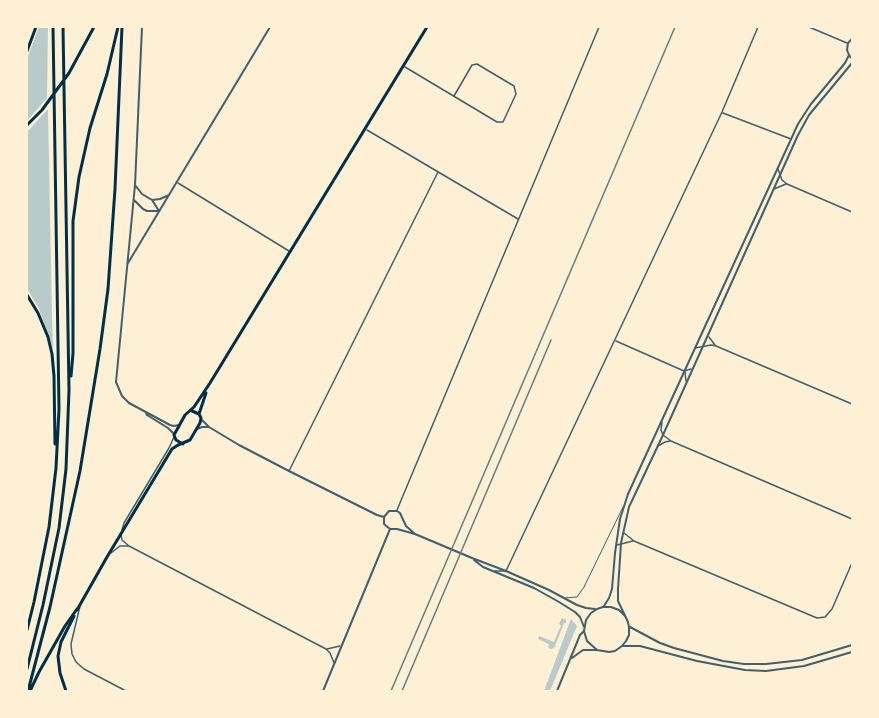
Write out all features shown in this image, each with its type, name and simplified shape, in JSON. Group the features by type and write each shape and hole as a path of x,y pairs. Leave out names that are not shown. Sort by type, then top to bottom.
{"main road":[{"path":"27,51 36,27"},
{"path":"27,630 49,527 56,468 59,409 53,27"},
{"path":"27,669 59,528 66,470 69,390 63,27"},
{"path":"28,124 55,93 80,55 94,27"},
{"path":"69,390 73,353 73,221 77,188 90,128 107,74 118,27"},
{"path":"29,691 80,471 100,349 108,290 122,27"},
{"path":"183,444 174,436 179,425 210,383 427,27"},
{"path":"27,295 38,313 52,354 56,468"},
{"path":"29,691 65,626 172,450 190,440 201,421 200,408 210,383"},
{"path":"190,411 200,416"},
{"path":"66,691 58,665 58,656 61,642 77,609"}],"street":[{"path":"142,27 135,185 116,382 122,396 129,403 170,425 179,425"},
{"path":"127,264 270,27"},
{"path":"397,511 599,27"},
{"path":"506,571 722,112 758,27"},
{"path":"809,27 848,43"},
{"path":"852,39 848,43 847,50 852,59"},
{"path":"603,607 612,589 616,546 624,505 791,139 804,114 849,55"},
{"path":"570,660 583,650 615,651 622,646 629,635 629,627 618,600 621,543 629,507 798,135 809,115 852,63"},
{"path":"404,66 497,122 503,122 516,94 514,86 477,64 472,65 454,96"},
{"path":"722,112 791,139"},
{"path":"365,129 519,220"},
{"path":"791,139 798,135"},
{"path":"791,139 791,151"},
{"path":"778,168 782,180 787,184 852,212"},
{"path":"289,471 438,172"},
{"path":"177,182 290,252"},
{"path":"774,189 787,184"},
{"path":"135,185 142,194 152,200 159,211"},
{"path":"152,200 169,195"},
{"path":"134,198 143,209 159,211"},
{"path":"708,334 716,346 852,404"},
{"path":"615,340 684,371 693,368"},
{"path":"695,348 716,346"},
{"path":"684,371 687,382"},
{"path":"146,413 147,416 168,428 174,436 170,448 124,523 121,533 123,540 129,546 326,649 334,665"},
{"path":"200,416 208,427 289,471 384,517"},
{"path":"663,418 661,425 663,435 671,441 852,519"},
{"path":"196,429 208,427"},
{"path":"657,446 671,441"},
{"path":"415,534 406,526 397,511 389,511 384,517 384,524 390,529 415,534 506,571 586,608 597,609"},
{"path":"397,530 403,521"},
{"path":"323,691 390,529"},
{"path":"623,532 634,541 817,618 825,617 832,609 852,563"},
{"path":"616,546 634,541"},
{"path":"107,557 120,546 129,546"},
{"path":"472,558 483,567 539,591 580,617 587,641 597,650"},
{"path":"493,571 506,571 515,581"},
{"path":"81,603 71,644 74,658 79,666 126,691"},
{"path":"557,691 591,613 603,607 611,607 619,610 625,616"},
{"path":"629,627 674,648 744,664 802,660 852,645"},
{"path":"326,649 343,645"},
{"path":"622,646 640,646 697,661 745,670 766,671 804,666 852,652"}],"lane":[{"path":"562,598 573,598 579,595 624,505"}],"shaded area":[{"path":"39,27 48,27 47,98 27,121 27,59"},
{"path":"48,109 53,349 39,309 27,288 27,132"},
{"path":"562,618 566,620 566,623 564,623 556,646 552,649 548,648 549,644 538,639 539,636 554,642"},
{"path":"571,619 577,626 550,691 544,691"}],"railway":[{"path":"391,691 675,27"},
{"path":"402,691 551,340"}]}
